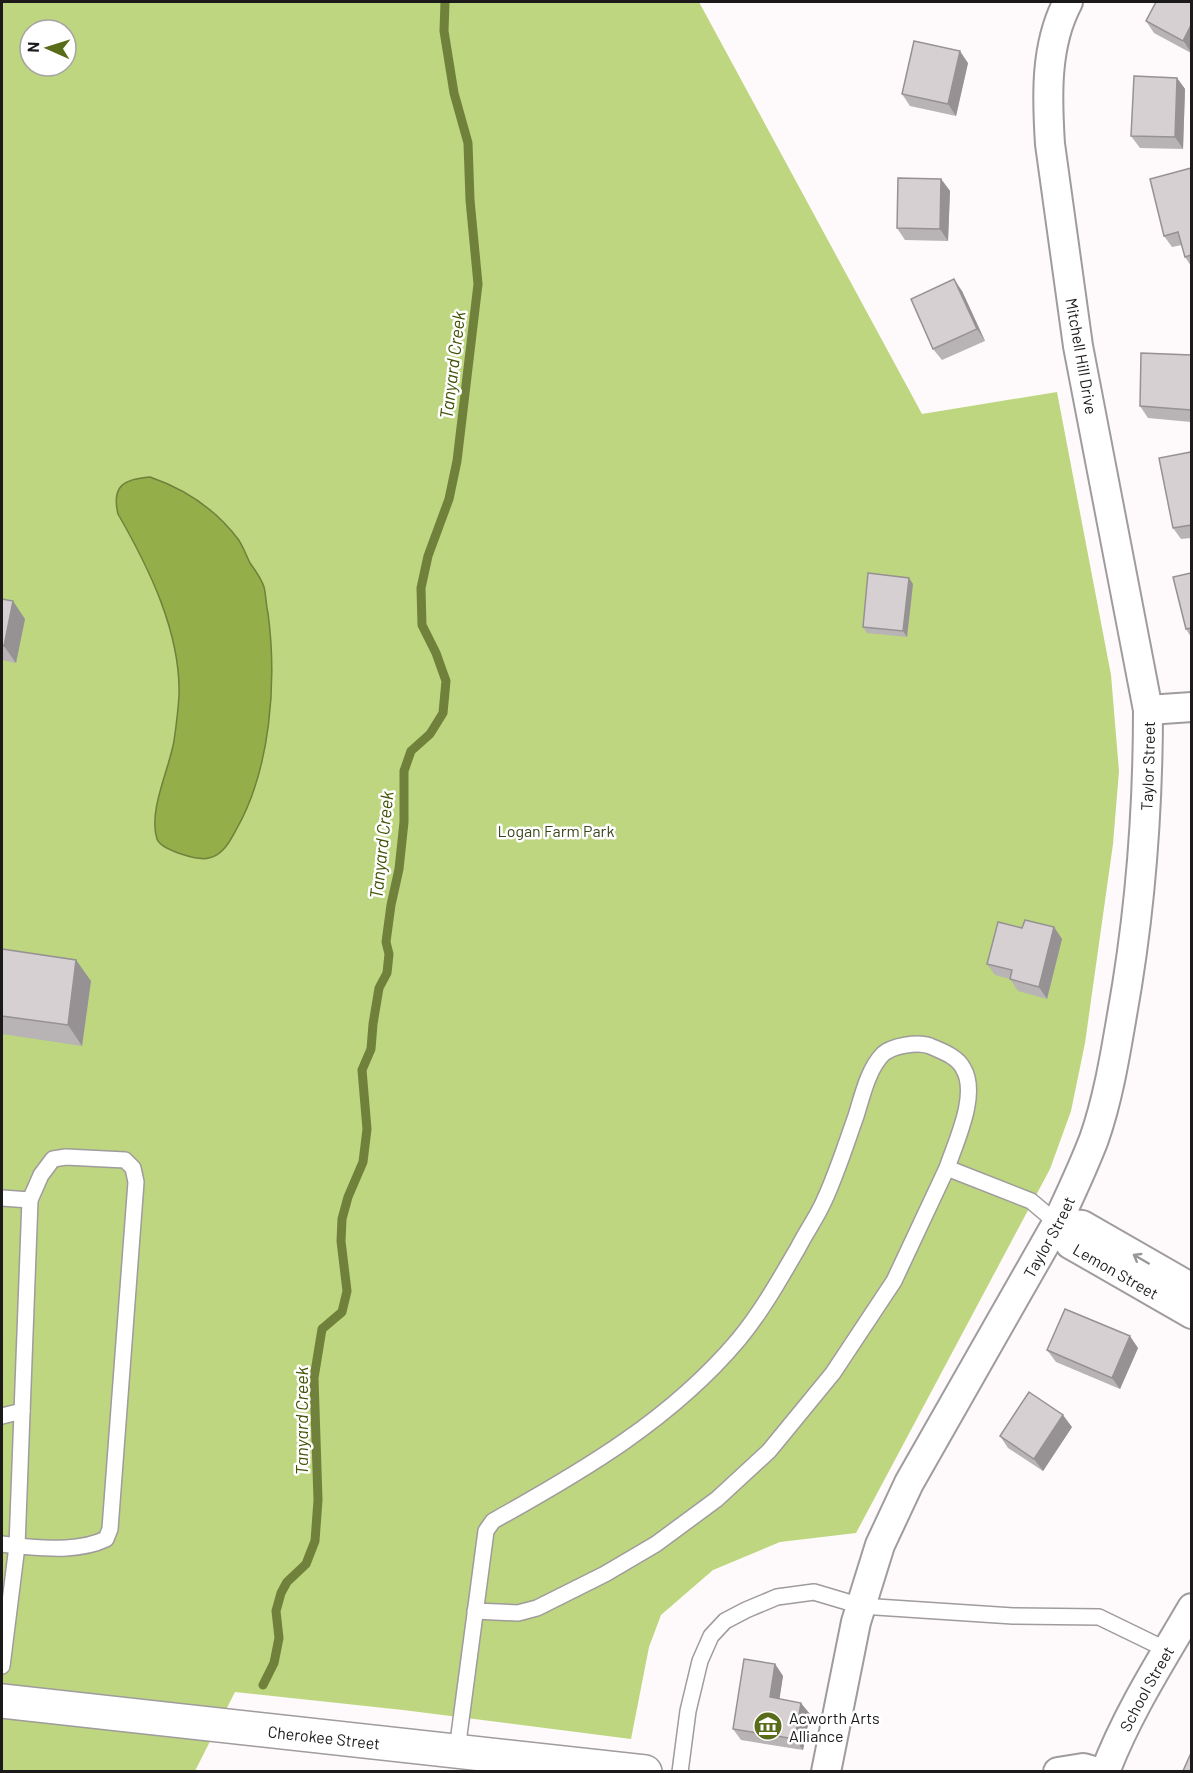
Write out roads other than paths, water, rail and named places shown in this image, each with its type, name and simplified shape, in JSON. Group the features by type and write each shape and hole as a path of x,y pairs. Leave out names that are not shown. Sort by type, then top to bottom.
{"street":[{"name":"Mitchell Hill Drive","path":"1068,2 1054,39 1048,73 1047,110 1050,144 1078,346 1148,710"},
{"name":"Taylor Street","path":"826,1772 861,1606 880,1545 909,1483 1057,1223 1094,1138 1114,1067 1129,974 1139,890 1148,753 1148,710 1191,707"},
{"name":"Lemon Street","path":"1057,1223 1082,1225 1191,1288"},
{"name":"Lemon Street","path":"1057,1223 1070,1244 1191,1314"},
{"name":"School Street","path":"1105,1772 1114,1747 1191,1608"},
{"name":"Cherokee Street","path":"2,1701 645,1772"},
{"path":"1058,1772 1083,1768 1097,1772"}],"lane":[{"path":"457,1750 484,1538 493,1521 574,1476 654,1420 702,1378 739,1339 772,1292 824,1202 869,1078 881,1056 890,1049 924,1043 953,1057 963,1067 968,1083 968,1102 947,1168 894,1281 833,1373 769,1451 717,1499 665,1538 605,1574 537,1608 518,1613 475,1611"},
{"path":"2,1666 9,1545 22,1411 30,1200 41,1175 53,1160 66,1157 125,1160 133,1168 136,1182 110,1529 105,1539 86,1545 56,1548 9,1545"},
{"path":"947,1168 1031,1201 1057,1223"},
{"path":"2,1198 30,1200"},
{"path":"2,1416 22,1411"},
{"path":"680,1772 688,1711 700,1661 711,1636 725,1621 777,1597 814,1592 861,1606 1013,1616 1099,1617 1167,1650"}],"waterway":[{"name":"Tanyard Creek","path":"263,1685 274,1663 279,1638 276,1611 281,1593 287,1582 306,1564 315,1541 318,1500 314,1378 322,1329 342,1312 347,1291 341,1241 342,1219 348,1197 363,1162 367,1129 362,1070 371,1049 379,988 387,973 389,954 386,942 399,869 404,822 404,771 411,751 430,734 443,713 446,681 436,653 422,625 421,588 428,556 449,499 457,461 478,284 470,200 468,143 454,93 444,31 445,2"}],"place":[{"name":"Acworth Arts Alliance","path":"768,1726"}],"park label":[{"name":"Logan Farm Park","path":"556,830"}]}
